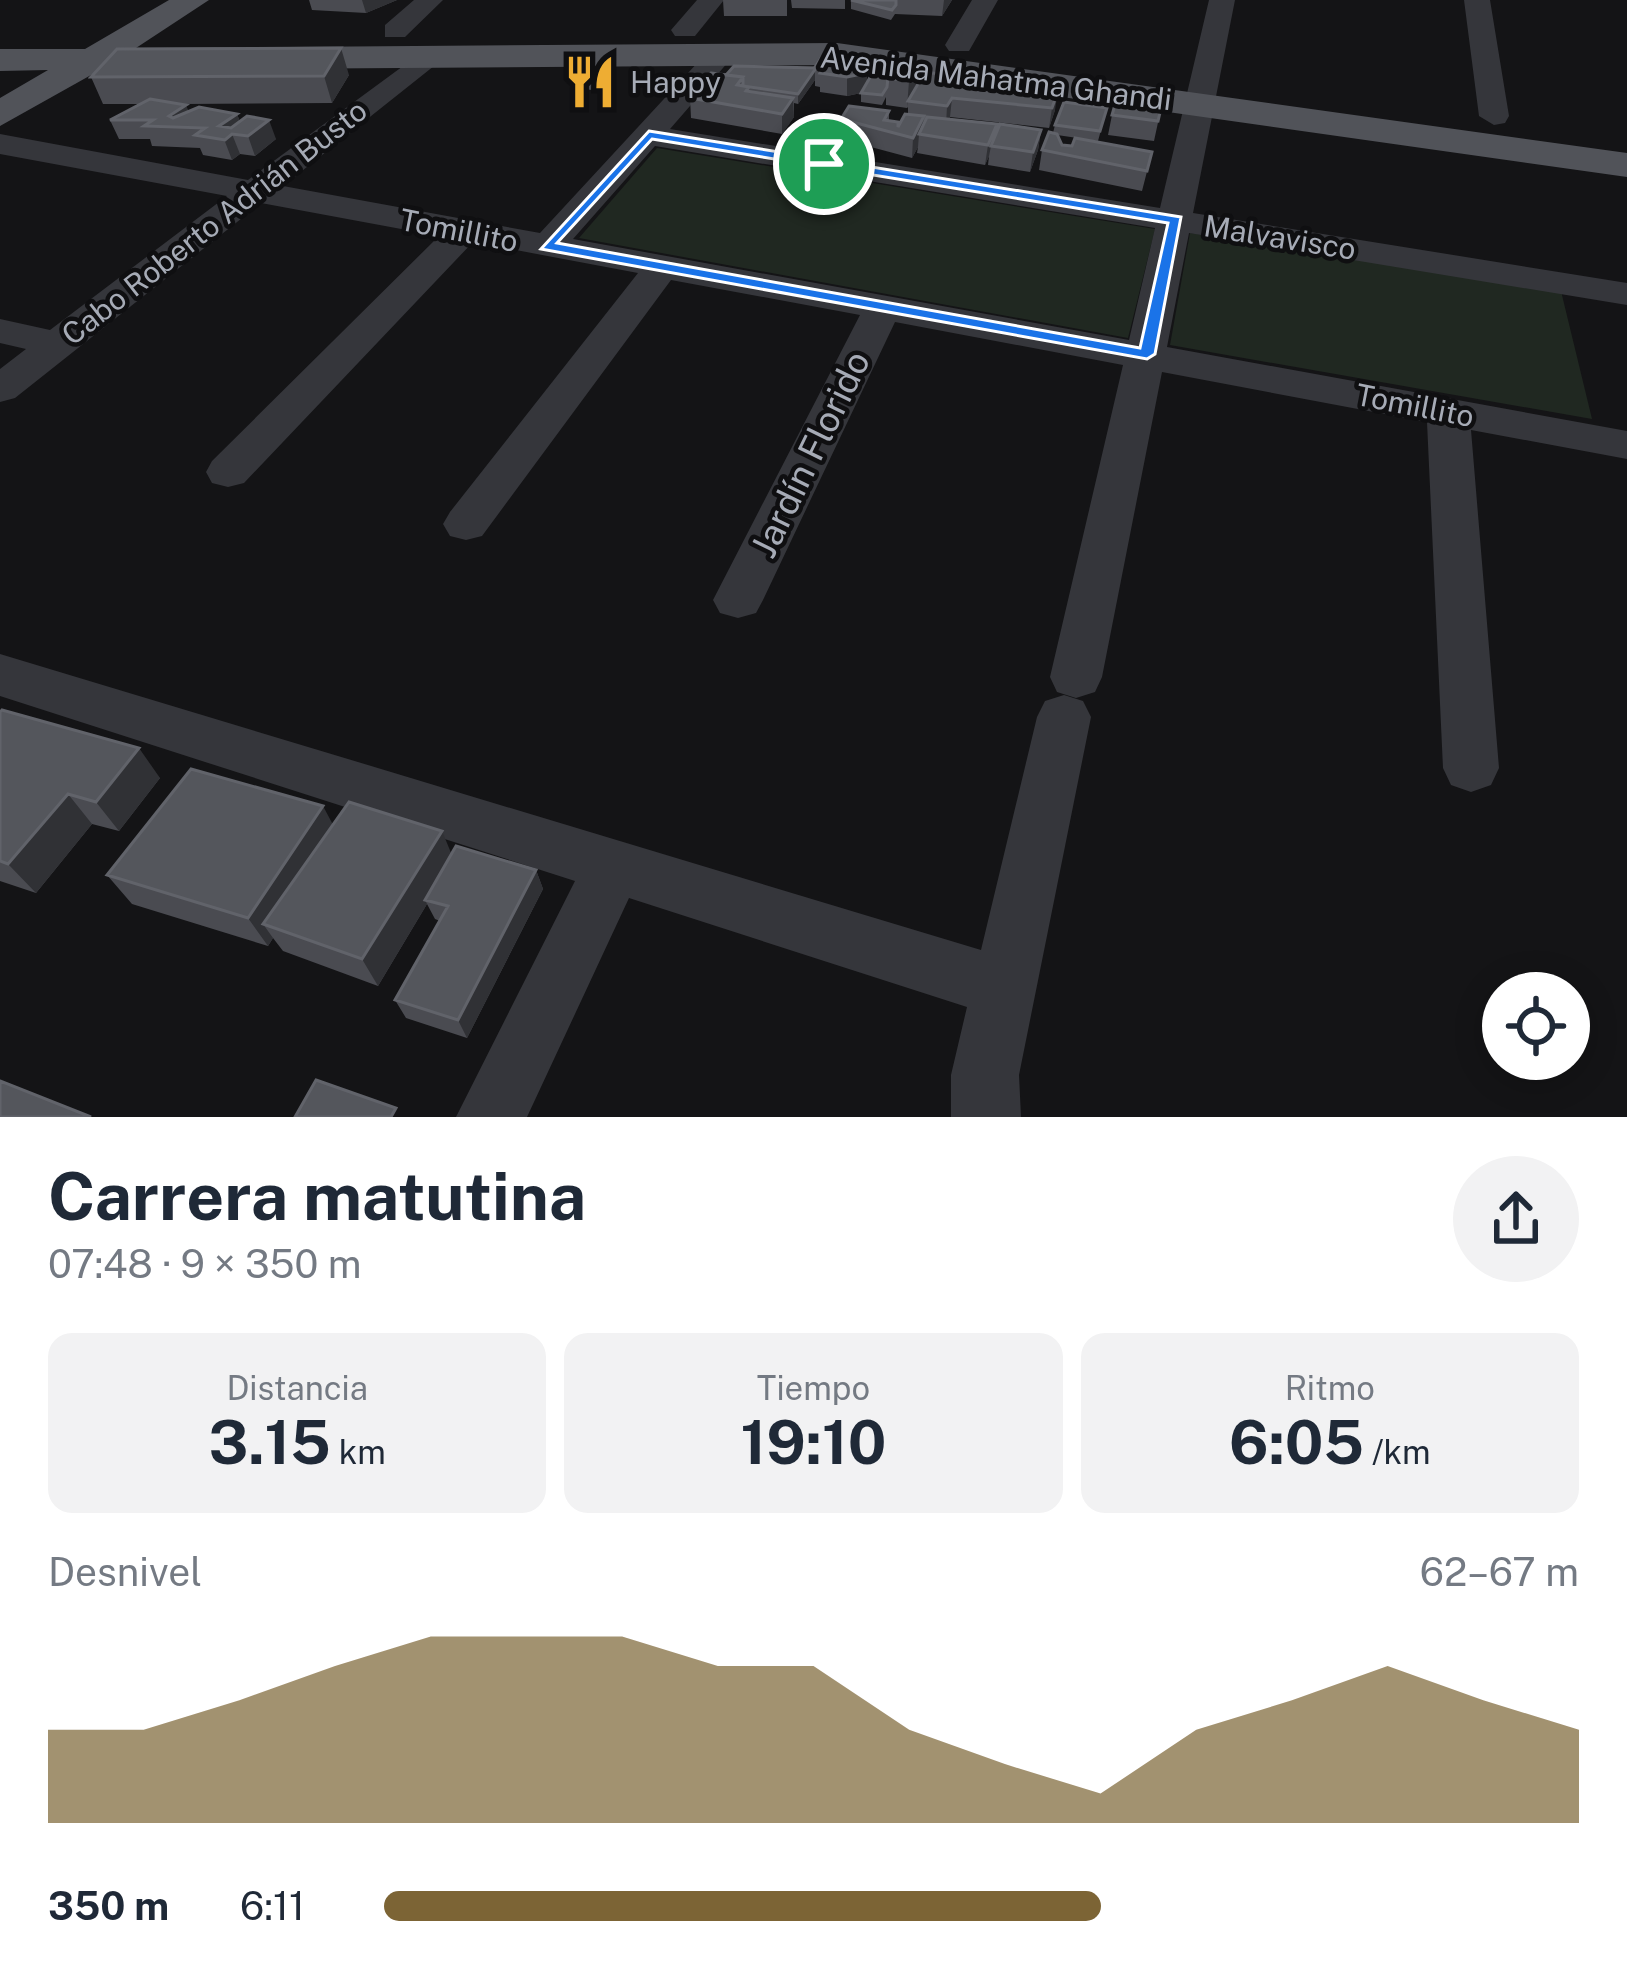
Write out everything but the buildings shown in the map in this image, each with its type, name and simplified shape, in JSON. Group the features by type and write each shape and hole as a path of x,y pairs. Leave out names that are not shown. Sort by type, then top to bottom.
{"main road":[{"path":"0,114 193,0"},
{"name":"Avenida Mahatma Ghandi","path":"0,37 837,32 959,45 1627,165"},
{"name":"Avenida Mahatma Ghandi","path":"0,60 722,53 853,56 1494,116 1627,135"}],"street":[{"path":"395,32 430,0"},
{"path":"685,30 711,0"},
{"path":"959,45 985,0"},
{"path":"986,1117 985,1075 1222,0"},
{"path":"1477,0 1494,116"},
{"path":"547,246 722,53"},
{"name":"Cabo Roberto Adrián Busto","path":"0,389 429,56"},
{"name":"Malvavisco","path":"649,135 1627,294"},
{"name":"Tomillito","path":"0,144 1627,445"},
{"path":"228,472 464,231"},
{"path":"466,524 661,268"},
{"name":"Jardín Florido","path":"738,600 882,308"},
{"path":"0,331 58,344"},
{"path":"1448,412 1472,768"},
{"path":"0,675 1004,988"},
{"path":"491,1117 614,866"}],"shaded area":[{"path":"657,148 1155,229 1128,338 579,238"},
{"path":"1190,233 1561,291 1592,419 1170,345"}],"place":[{"name":"Happy","path":"590,82"}],"route":[{"path":"649,135 824,164 1176,220 1147,354 547,246 649,135"}]}
